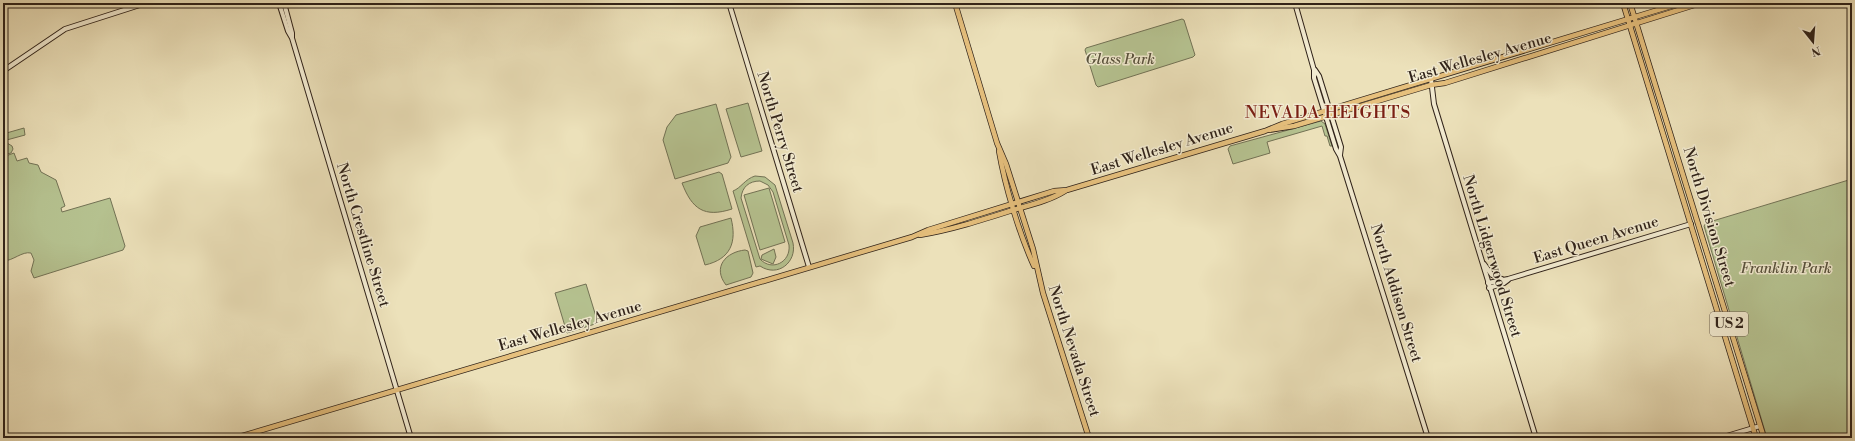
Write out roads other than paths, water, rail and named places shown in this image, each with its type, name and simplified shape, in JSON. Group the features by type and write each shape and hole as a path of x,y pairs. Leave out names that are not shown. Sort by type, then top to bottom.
{"main road":[{"name":"North Nevada Street","path":"955,3 997,143 1001,166 1018,209 1028,251 1037,271 1089,438"},
{"name":"North Division Street","path":"1623,3 1756,438"},
{"name":"North Division Street","path":"1630,3 1764,438"},
{"name":"East Wellesley Avenue","path":"235,438 912,237 1054,191 1067,190 1265,131 1327,110 1681,3"},
{"name":"East Wellesley Avenue","path":"1265,131 1283,129 1431,85 1452,81 1701,3"},
{"name":"East Wellesley Avenue","path":"912,237 951,228 1018,209 1056,197 1067,190"}],"street":[{"path":"3,71 65,29 146,3"},
{"name":"North Crestline Street","path":"279,3 288,31 292,38 411,438"},
{"name":"North Crestline Street","path":"284,3 292,32 292,38"},
{"name":"North Perry Street","path":"730,3 809,267"},
{"name":"North Addison Street","path":"1295,3 1314,70 1318,76 1336,149 1340,156 1428,438"},
{"name":"North Lidgerwood Street","path":"1431,79 1434,104 1488,286 1536,438"},
{"name":"East Queen Avenue","path":"1488,286 1503,279 1508,279 1691,224"},
{"path":"1481,259 1492,275 1503,279"},
{"name":"East Queen Avenue","path":"1488,286 1504,283 1508,279"},
{"path":"1720,438 1760,426"}],"district":[{"name":"NEVADA HEIGHTS","path":"1328,113"}],"park label":[{"name":"Glass Park","path":"1120,59"},
{"name":"Franklin Park","path":"1786,268"}]}
